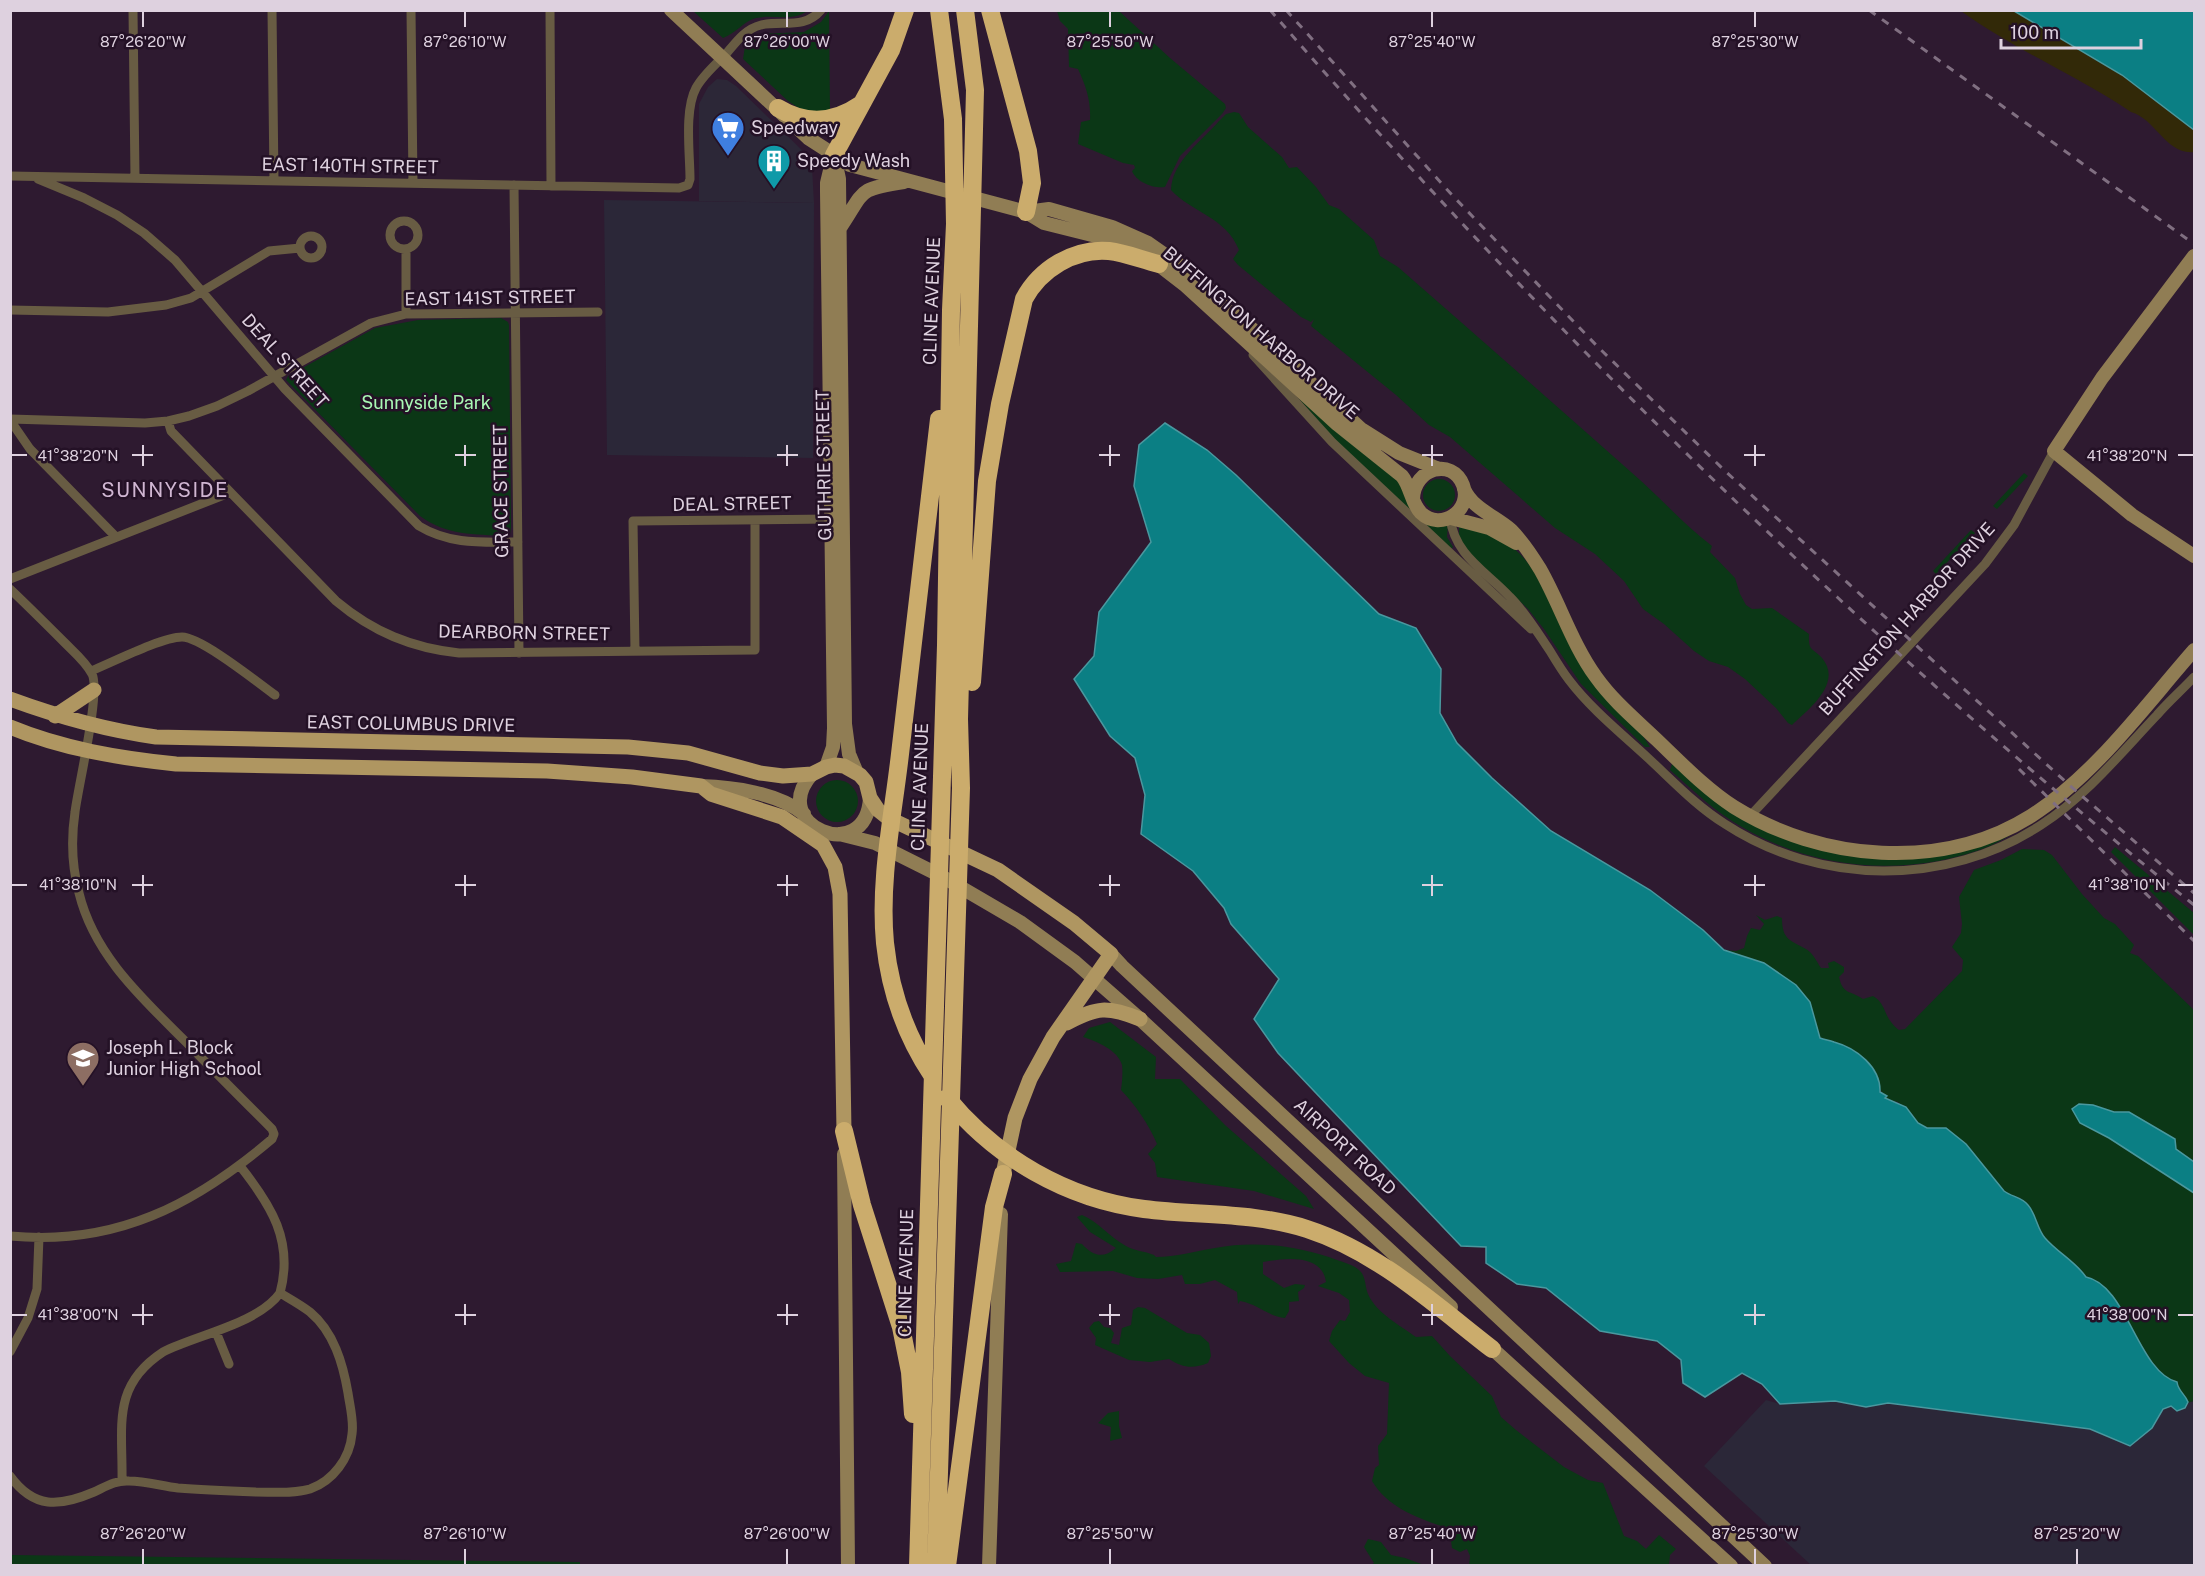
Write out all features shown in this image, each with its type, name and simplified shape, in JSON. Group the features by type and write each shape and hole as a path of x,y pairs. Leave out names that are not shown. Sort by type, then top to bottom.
{"highway":[{"path":"834,156 891,50 905,10"},
{"name":"CLINE AVENUE","path":"918,1566 946,645 951,310 955,224 953,119 939,10"},
{"name":"CLINE AVENUE","path":"936,1566 961,788 959,719 973,239 975,90 965,10"},
{"path":"990,10 1028,151 1032,183 1026,212"},
{"path":"778,108 802,118 821,121 837,118 860,105"},
{"path":"961,788 966,760 987,481 1000,404 1017,321 1024,299 1029,289 1049,269 1067,259 1083,254 1107,251 1159,264"},
{"path":"951,310 885,883 884,921 887,960 894,991 907,1028 929,1071 961,1114 992,1144 1038,1174 1081,1194 1124,1206 1251,1217 1283,1222 1319,1233 1352,1247 1380,1264 1492,1350"},
{"path":"844,1131 862,1205 902,1327 910,1372 918,1566"},
{"path":"947,1566 994,1207 1003,1174"}],"main road":[{"path":"671,10 808,138 834,156 850,165 1026,212"},
{"name":"GUTHRIE STREET","path":"819,770 832,747 834,728 831,519 835,314 840,228 839,179 834,156"},
{"name":"GUTHRIE STREET","path":"834,156 827,183 835,314 844,704 849,754 857,773"},
{"path":"840,228 855,202 866,191 880,186 911,181"},
{"name":"BUFFINGTON HARBOR DRIVE","path":"1026,212 1049,209 1096,222 1129,234 1164,252 1191,273 1361,429 1386,447 1439,469"},
{"name":"BUFFINGTON HARBOR DRIVE","path":"1026,212 1044,223 1134,248 1159,264 1240,334 1337,424 1402,476 1408,484 1413,499"},
{"name":"BUFFINGTON HARBOR DRIVE","path":"2054,451 2102,378 2194,256"},
{"path":"2054,451 2132,515 2194,556"},
{"path":"1464,488 1463,505 1450,518 1440,521 1423,515 1413,499 1414,490 1422,475 1439,469 1455,474 1464,488 1474,504 1511,530 1532,557 1585,661 1597,679 1627,711 1723,799 1784,833 1810,842 1848,850 1887,852 1930,850 1963,843 2035,821 2068,788 2119,746 2194,650"},
{"path":"1450,518 1489,528 1506,537 1532,557"},
{"path":"55,716 94,690"},
{"name":"EAST COLUMBUS DRIVE","path":"10,699 89,726 128,733 189,739 628,747 708,757 769,775 819,770"},
{"path":"10,727 85,751 176,764 547,771 714,786 777,798 806,818 820,832 875,843 977,896 1020,922 1095,979 1435,1291 1492,1350 1731,1566"},
{"path":"839,834 853,830 860,825 869,809 870,798 866,782 857,773 844,766 819,770 803,786 801,794 806,818 838,875 840,894 848,1566"},
{"path":"700,786 711,794 782,817 823,845"},
{"name":"AIRPORT ROAD","path":"870,798 878,810 888,818 1015,880 1074,923 1111,954 1765,1566"},
{"path":"989,1566 1003,1174 1021,1098 1041,1057 1111,954"},
{"path":"1061,1026 1097,1009 1113,1009 1140,1019"},
{"path":"1657,1499 1675,1481"}],"street":[{"path":"133,10 135,178"},
{"path":"272,10 274,181"},
{"path":"411,10 413,183"},
{"path":"550,10 551,186"},
{"path":"722,57 751,29 767,24 802,23 814,18 821,10"},
{"name":"EAST 140TH STREET","path":"10,176 679,188 688,184 691,102 700,82 722,57"},
{"name":"DEAL STREET","path":"33,177 84,198 130,224 167,253 275,376 418,526 436,536 453,541 518,542"},
{"name":"GRACE STREET","path":"514,185 519,652"},
{"path":"10,310 128,311 166,305 186,300 269,251 300,248"},
{"path":"406,249 406,314"},
{"name":"EAST 141ST STREET","path":"10,420 112,423 168,421 217,406 371,323 406,314 598,312"},
{"path":"1219,318 1332,442 1545,643"},
{"path":"10,420 30,449 116,537"},
{"name":"DEARBORN STREET","path":"168,421 171,431 336,601 375,628 400,640 438,651 755,650 754,520"},
{"name":"BUFFINGTON HARBOR DRIVE","path":"1750,816 1985,564 2014,525 2054,451"},
{"path":"10,579 229,493"},
{"path":"1450,518 1457,544 1529,618 1569,681 1592,706 1689,797 1740,834 1790,856 1839,868 1872,872 1904,871 1935,867 1981,854 2009,843 2035,821"},
{"name":"DEAL STREET","path":"635,651 633,521 831,519"},
{"path":"10,589 91,671 94,681 74,813 72,842 79,894 88,921 100,944 130,986 272,1129 274,1134 272,1139 216,1184 176,1206 130,1224 81,1234 39,1237 10,1236"},
{"path":"91,671 170,639 186,638 201,643 275,695"},
{"path":"2119,746 2194,677"},
{"path":"122,1481 124,1402 136,1375 152,1359 164,1352 239,1322 280,1293 283,1260 277,1222 265,1197 240,1166"},
{"path":"10,1352 28,1318 37,1289 39,1237"},
{"path":"10,1476 26,1494 51,1503 80,1497 122,1481 204,1490 288,1492 302,1491 317,1486 335,1473 347,1455 353,1433 343,1368 332,1340 319,1321 310,1312 280,1293"},
{"path":"216,1332 229,1364"}],"shaded area":[{"path":"2014,11 2194,11 2194,130 2122,75"},
{"path":"717,79 727,80 736,86 808,156 812,167 814,203 699,201 699,104 708,87"},
{"path":"604,200 814,203 813,458 607,455"},
{"path":"1165,423 1207,450 1236,475 1379,614 1416,628 1441,669 1440,713 1457,743 1492,778 1551,831 1650,890 1703,930 1724,950 1764,963 1796,985 1810,1002 1820,1038 1851,1049 1866,1060 1876,1074 1880,1092 1887,1096 1885,1098 1906,1107 1918,1123 1927,1128 1946,1128 1966,1144 2004,1191 2028,1205 2042,1234 2050,1243 2077,1266 2086,1277 2100,1283 2112,1295 2152,1362 2164,1375 2177,1382 2188,1402 2185,1408 2177,1411 2171,1406 2163,1409 2152,1428 2130,1446 2090,1429 1888,1403 1866,1407 1835,1401 1780,1404 1762,1384 1742,1373 1705,1397 1683,1383 1681,1360 1657,1341 1600,1331 1546,1288 1517,1284 1486,1263 1486,1247 1461,1246 1278,1053 1254,1019 1279,979 1231,924 1224,908 1193,871 1141,834 1145,795 1135,758 1110,736 1074,679 1094,656 1099,612 1151,542 1134,486 1139,445"},
{"path":"2079,1104 2093,1105 2114,1112 2129,1112 2175,1139 2176,1149 2194,1162 2194,1193 2109,1138 2080,1123 2072,1109"},
{"path":"1766,1400 1780,1404 1835,1401 1866,1407 1888,1403 2090,1429 2130,1446 2167,1406 2185,1408 2187,1403 2194,1401 2194,1565 1811,1565 1704,1466"}],"green space":[{"path":"693,11 807,11 789,17 756,18 723,38"},
{"path":"829,11 830,113 805,112 788,101 743,59 746,40 758,34 804,32 821,22"},
{"path":"1057,11 1119,11 1225,104 1226,108 1222,114 1180,156 1165,187 1156,187 1141,181 1132,171 1135,168 1134,165 1123,163 1078,144 1081,122 1090,120 1089,100 1078,69 1069,67 1068,29 1060,21"},
{"path":"1239,113 1248,127 1282,157 1289,168 1297,167 1329,205 1339,209 1374,240 1380,256 1398,267 1712,546 1710,552 1735,578 1746,605 1752,609 1772,608 1809,634 1810,647 1822,658 1829,677 1821,695 1792,725 1745,679 1728,667 1709,661 1694,651 1643,609 1624,581 1595,554 1555,528 1450,437 1429,425 1311,326 1314,319 1311,322 1301,317 1238,265 1233,259 1239,250 1226,230 1171,190 1177,170 1189,152 1226,114"},
{"name":"Sunnyside Park","path":"501,318 509,325 511,527 510,534 506,536 451,531 430,523 420,516 286,380 288,376 375,328 418,320"},
{"path":"1272,368 1396,476 1411,506 1448,524 1447,537 1453,547 1451,549 1339,445"},
{"path":"2024,473 2028,476 1997,509 1993,506"},
{"path":"1439,479 1450,484 1455,495 1450,506 1439,511 1428,506 1423,495 1428,484"},
{"path":"1459,525 1499,539 1514,548 1529,564 1571,646 1632,721 1650,747 1645,747 1581,684 1528,609 1468,552 1459,537"},
{"path":"1971,530 1975,533 1936,574 1933,571"},
{"path":"1672,764 1765,830 1820,850 1848,856 1909,858 2022,828 1990,846 1928,863 1896,866 1832,861 1771,842 1732,821 1670,770"},
{"path":"837,780 852,786 858,801 852,816 837,822 822,816 816,801 822,786"},
{"path":"2115,847 2194,913 2194,935 2111,852"},
{"path":"2022,849 2044,850 2052,855 2082,894 2134,945 2130,953 2138,956 2194,1010 2194,1162 2129,1112 2114,1112 2093,1105 2080,1123 2109,1138 2194,1193 2194,1401 2187,1403 2152,1362 2110,1294 2086,1277 2043,1237 2022,1199 2004,1191 1966,1144 1946,1128 1927,1128 1918,1123 1912,1114 1898,1102 1887,1100 1857,1054 1835,1042 1820,1039 1810,1003 1724,950 1736,951 1744,948 1751,928 1760,930 1764,924 1756,915 1765,920 1777,916 1782,918 1785,935 1791,941 1808,951 1821,968 1829,968 1828,963 1834,961 1844,967 1844,972 1839,977 1843,987 1863,999 1873,996 1881,1003 1894,1025 1899,1030 1905,1029 1962,971 1963,960 1952,947 1961,933 1959,897 1974,870"},
{"path":"1110,1022 1156,1057 1155,1079 1180,1079 1225,1125 1306,1196 1314,1209 1254,1191 1157,1177 1155,1163 1148,1154 1157,1144 1141,1115 1121,1090 1122,1065 1120,1060 1106,1047 1083,1037 1089,1028"},
{"path":"1082,1215 1126,1246 1156,1257 1230,1246 1261,1245 1307,1251 1355,1267 1363,1276 1368,1294 1377,1307 1416,1337 1432,1336 1492,1396 1501,1417 1564,1467 1588,1480 1603,1483 1624,1536 1637,1541 1646,1549 1659,1535 1676,1549 1670,1555 1669,1564 1671,1565 1469,1565 1470,1556 1467,1549 1460,1552 1452,1548 1447,1528 1415,1516 1395,1505 1372,1481 1375,1468 1379,1465 1378,1446 1387,1434 1389,1383 1365,1376 1349,1363 1329,1341 1332,1331 1340,1320 1345,1321 1350,1312 1349,1300 1339,1293 1318,1286 1326,1282 1317,1266 1310,1262 1291,1259 1263,1262 1263,1274 1284,1288 1295,1284 1305,1285 1298,1292 1299,1301 1289,1302 1289,1311 1285,1318 1240,1301 1238,1304 1237,1292 1215,1280 1200,1284 1185,1284 1182,1275 1158,1279 1137,1278 1113,1271 1060,1272 1056,1264 1071,1261 1076,1243 1082,1244 1098,1255 1107,1254 1116,1248 1090,1232 1077,1217"},
{"path":"1138,1307 1145,1308 1187,1333 1200,1335 1209,1343 1211,1356 1208,1363 1188,1367 1169,1359 1150,1362 1129,1360 1095,1345 1096,1338 1089,1328 1094,1322 1099,1321 1104,1327 1110,1328 1114,1333 1111,1343 1119,1345 1122,1328 1131,1325 1133,1310"},
{"path":"1119,1411 1122,1438 1110,1441 1111,1427 1098,1423 1108,1413"},
{"path":"1368,1539 1381,1542 1391,1555 1424,1565 1371,1565 1374,1563 1364,1547"},
{"path":"11,1555 580,1562 580,1565 11,1566"}],"sand":[{"path":"1961,11 2014,11 2122,75 2194,130 2194,152 2176,148 2140,116 2003,38"}],"railway":[{"path":"1270,10 1486,249 1712,478 1948,698 2194,905"},
{"path":"1286,10 1452,195 1598,347 1724,470 2067,783 2194,893"},
{"path":"1869,10 2194,244"},
{"path":"2019,769 2194,941"}],"place":[{"name":"Speedway","path":"728,157"},
{"name":"Speedy Wash","path":"774,190"},
{"name":"Joseph L. Block Junior High School","path":"83,1087"}],"district":[{"name":"SUNNYSIDE","path":"165,490"}]}
